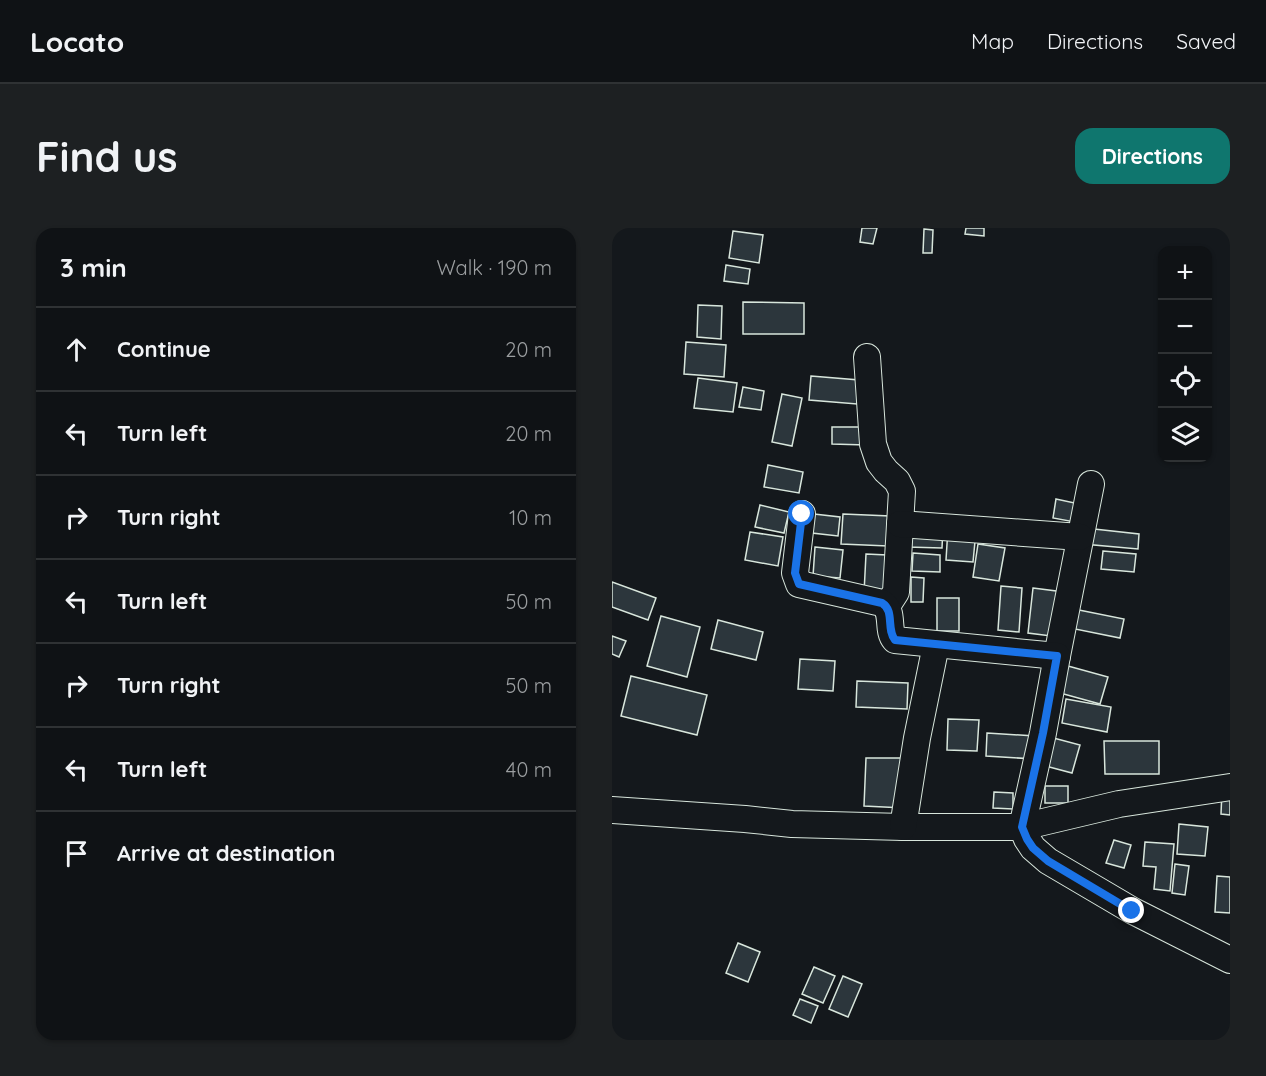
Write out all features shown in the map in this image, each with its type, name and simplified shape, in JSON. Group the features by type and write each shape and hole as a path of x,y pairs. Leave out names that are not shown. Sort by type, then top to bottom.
{"street":[{"path":"867,357 873,444 879,462 897,481 902,491 896,592 887,606"},
{"path":"1091,484 1043,733 1022,827 1033,848 1048,861 1132,911 1230,960"},
{"path":"802,514 795,573 799,584 882,603 890,611 892,637 895,640 1057,656"},
{"path":"900,524 1080,537"},
{"path":"903,827 917,738 936,645"},
{"path":"612,810 792,824 1022,827 1119,804 1230,787"}],"building":[{"path":"862,228 877,228 873,244 860,242"},
{"path":"966,228 984,228 984,236 965,234"},
{"path":"924,229 933,230 932,253 923,253"},
{"path":"733,231 763,235 759,263 729,258"},
{"path":"726,265 750,269 748,284 724,281"},
{"path":"743,302 804,303 804,334 743,334"},
{"path":"698,305 722,306 721,339 697,337"},
{"path":"686,342 726,345 724,377 684,374"},
{"path":"811,376 859,380 857,404 809,400"},
{"path":"698,378 737,383 733,412 694,408"},
{"path":"743,387 764,391 761,410 739,407"},
{"path":"782,394 802,398 792,446 772,442"},
{"path":"832,427 866,427 866,445 832,444"},
{"path":"768,465 803,472 799,493 764,487"},
{"path":"1056,499 1084,505 1080,523 1053,518"},
{"path":"760,505 789,512 784,533 755,527"},
{"path":"814,514 840,517 838,536 812,533"},
{"path":"843,514 890,516 888,546 841,544"},
{"path":"908,525 943,527 942,548 907,547"},
{"path":"948,528 976,531 973,562 946,560"},
{"path":"1085,528 1139,534 1138,549 1083,544"},
{"path":"750,532 783,537 778,566 745,560"},
{"path":"978,544 1005,548 999,581 973,577"},
{"path":"815,547 843,550 840,578 813,576"},
{"path":"1103,551 1136,554 1134,572 1101,569"},
{"path":"913,553 940,555 940,572 912,571"},
{"path":"866,554 887,555 884,595 864,593"},
{"path":"911,577 924,578 923,602 911,602"},
{"path":"612,582 656,598 648,620 612,607"},
{"path":"1001,586 1022,588 1019,632 998,630"},
{"path":"1033,588 1064,592 1059,637 1028,633"},
{"path":"937,598 959,598 959,631 937,631"},
{"path":"1079,610 1124,619 1120,638 1075,629"},
{"path":"661,616 700,627 687,677 647,666"},
{"path":"718,620 763,632 756,660 711,649"},
{"path":"612,636 626,641 619,657 612,654"},
{"path":"800,659 835,661 833,691 798,689"},
{"path":"1068,666 1108,677 1100,704 1060,693"},
{"path":"631,676 707,695 697,735 621,716"},
{"path":"857,681 908,683 907,709 856,707"},
{"path":"1066,699 1111,707 1107,732 1062,723"},
{"path":"948,719 979,720 977,751 947,750"},
{"path":"987,733 1035,736 1034,759 986,756"},
{"path":"1046,736 1080,745 1072,773 1038,764"},
{"path":"1104,741 1159,741 1159,774 1105,774"},
{"path":"866,758 905,758 904,808 864,806"},
{"path":"1045,786 1068,786 1068,803 1045,803"},
{"path":"1222,790 1230,790 1230,815 1221,814"},
{"path":"994,792 1013,793 1013,809 993,808"},
{"path":"1179,824 1208,827 1205,856 1177,854"},
{"path":"1114,840 1131,845 1124,868 1106,863"},
{"path":"1145,842 1174,844 1170,891 1154,889 1156,867 1143,866"},
{"path":"1175,864 1189,866 1185,895 1172,893"},
{"path":"1217,876 1230,877 1230,913 1215,912"},
{"path":"738,943 760,952 748,982 726,973"},
{"path":"814,967 835,976 823,1003 802,994"},
{"path":"843,976 862,984 848,1017 829,1009"},
{"path":"800,999 818,1006 811,1023 793,1015"}],"route":[{"path":"802,514 795,573 799,584 882,603 890,611 891,633 895,640 1057,656 1022,827 1033,848 1048,861 1132,911"}]}
